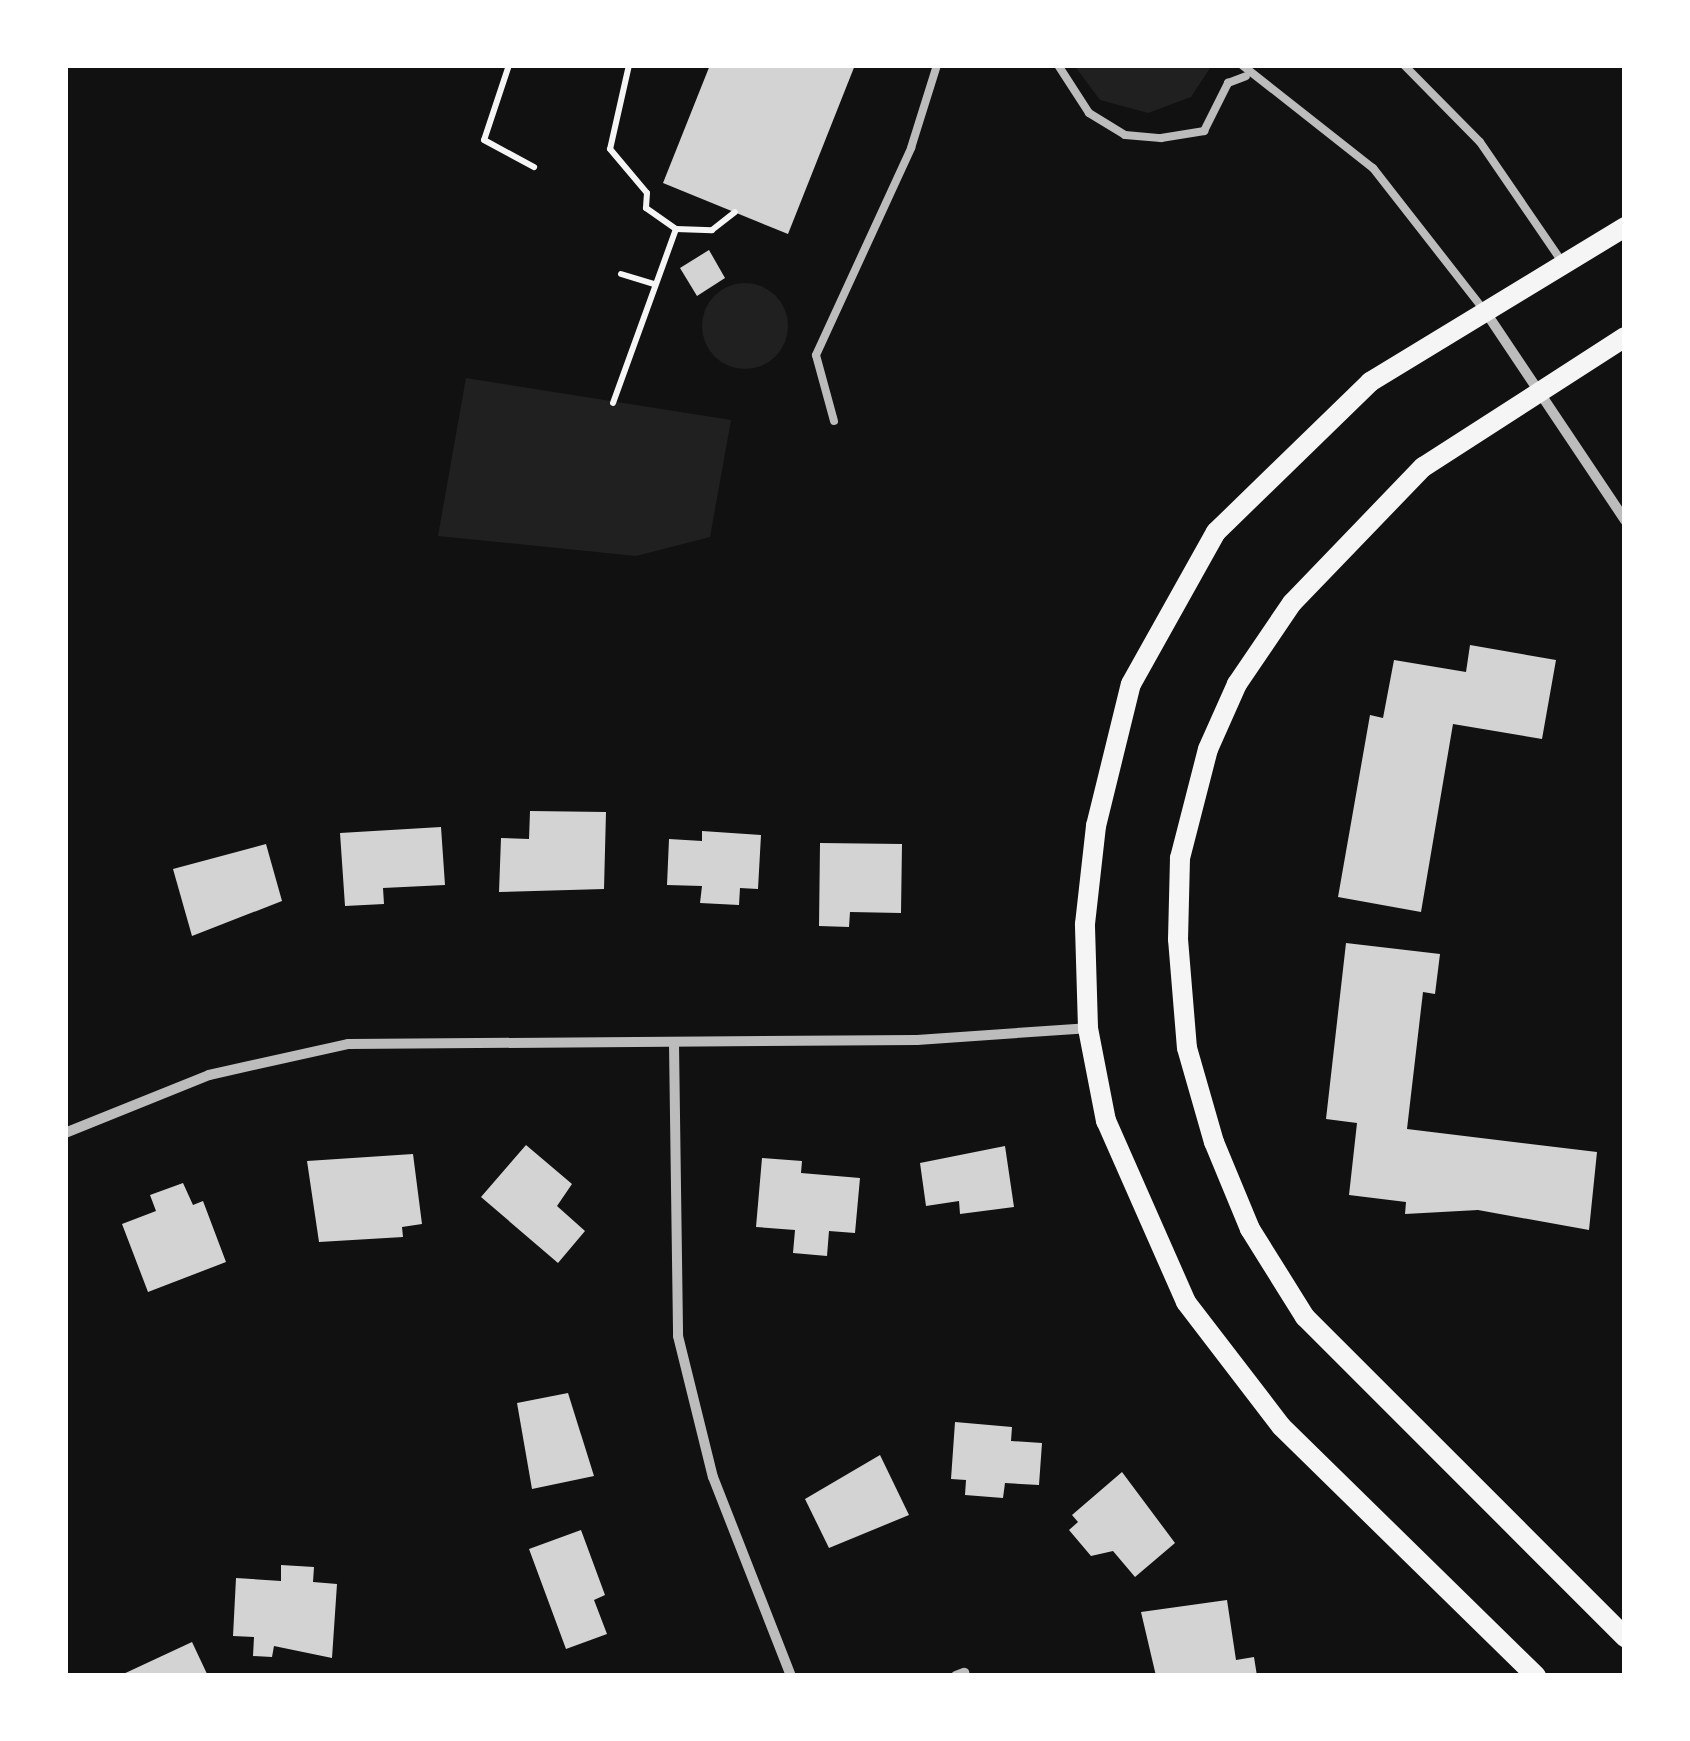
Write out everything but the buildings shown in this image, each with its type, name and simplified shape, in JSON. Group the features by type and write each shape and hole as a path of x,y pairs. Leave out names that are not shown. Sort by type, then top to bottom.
{"main road":[{"path":"1536,1676 1230,1370 1134,1201 1088,1028 1085,924 1096,826 1131,684 1216,532 1316,425 1484,310 1625,227"},
{"path":"1625,337 1545,392 1422,467 1339,547 1236,684 1180,858 1178,939 1188,1048 1214,1142 1250,1229 1305,1317 1625,1637"}],"street":[{"path":"1484,310 1545,392 1625,520"},
{"path":"65,1134 209,1075 348,1044 526,1037 674,1044 1088,1028"},
{"path":"674,1044 678,1336 713,1476 792,1676"}],"lane":[{"path":"834,422 816,355 911,148 937,65"},
{"path":"1058,65 1089,113 1125,136 1161,138 1204,131 1228,83 1246,76"},
{"path":"1242,65 1246,76 1373,168 1484,310"},
{"path":"1404,65 1480,142 1563,263"}],"path":[{"path":"509,65 484,140 534,167"},
{"path":"629,65 610,149 647,194 646,208 676,229 712,230 736,212"},
{"path":"613,402 676,229"},
{"path":"621,274 654,284"}],"shaded area":[{"path":"1074,65 1212,65 1191,97 1148,113 1100,100"},
{"path":"745,283 769,290 781,302 788,326 781,350 769,362 745,369 721,362 709,350 702,326 709,302 721,290"},
{"path":"466,378 731,420 710,537 636,556 438,536"}]}
